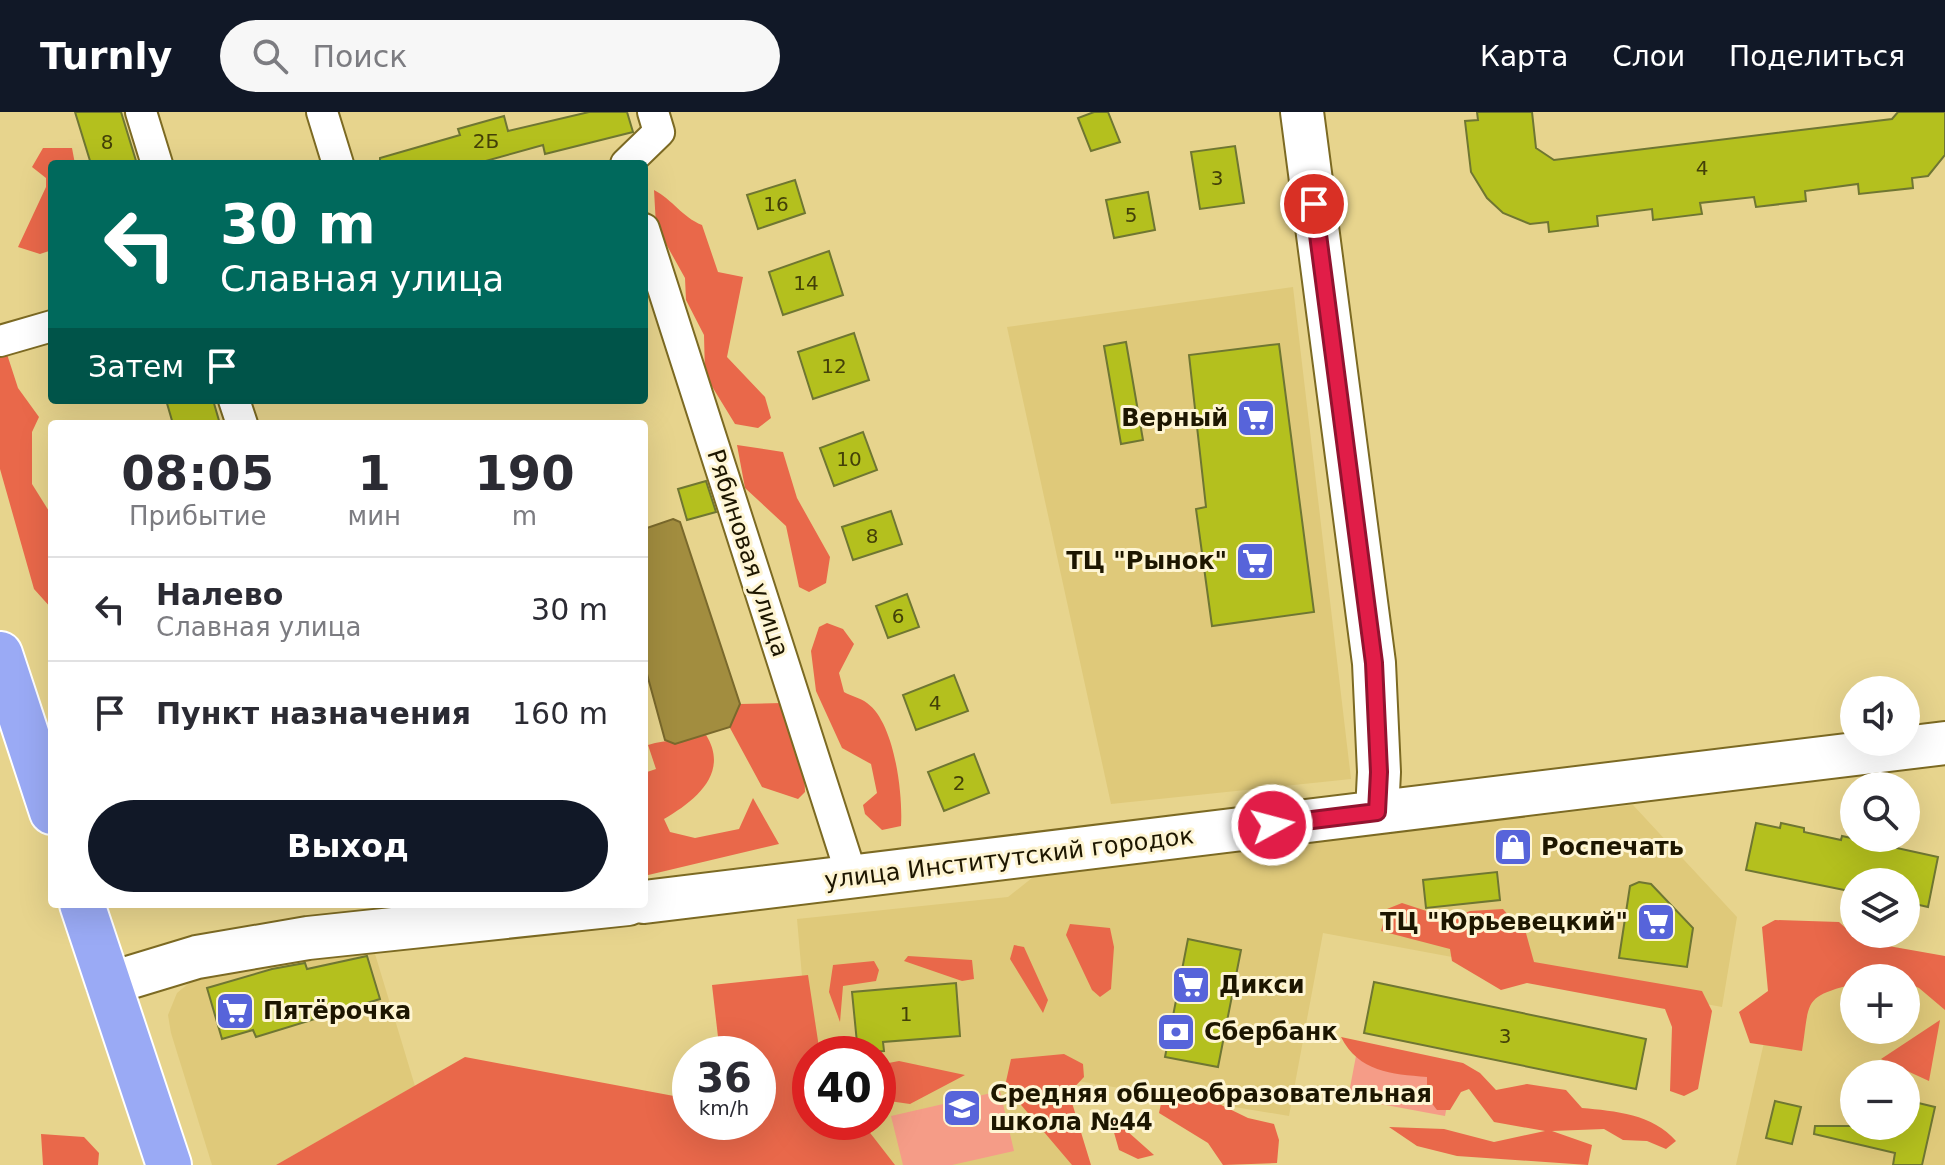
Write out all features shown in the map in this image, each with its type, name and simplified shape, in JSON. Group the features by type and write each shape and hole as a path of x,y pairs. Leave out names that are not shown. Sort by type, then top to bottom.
{"highway":[{"path":"0,654 48,800"},
{"path":"83,908 169,1165"}],"street":[{"path":"141,112 156,160"},
{"path":"322,112 337,160"},
{"path":"630,160 659,132 653,112"},
{"path":"1302,112 1374,663 1379,772 1377,812"},
{"name":"Рябиновая улица","path":"648,241 852,877"},
{"path":"0,341 48,327"},
{"name":"улица Институтский городок","path":"648,902 1945,743"},
{"path":"108,984 197,957 405,914 539,908"}],"shaded area":[{"path":"43,148 72,148 74,160 48,160 48,251 40,254 18,247 46,187 46,178 32,167"},
{"path":"654,190 702,225 718,272 743,277 727,357 765,397 771,418 758,428 735,424 705,375 704,335 686,300 685,278 656,226"},
{"path":"1293,287 1351,779 1111,804 1007,327"},
{"path":"0,351 6,351 18,388 39,417 32,432 32,484 48,510 48,605 34,589 0,469"},
{"path":"737,445 783,452 797,498 830,557 826,583 809,592 799,587 786,526 745,488"},
{"path":"673,519 680,522 740,704 730,727 675,744 665,740 648,678 648,528"},
{"path":"827,623 843,629 854,644 839,673 844,692 865,701 877,713 891,743 899,779 901,826 882,830 865,814 863,805 877,793 871,764 842,748 816,691 811,651 819,627"},
{"path":"782,703 804,764 805,792 798,799 762,787 730,728 740,704"},
{"path":"706,735 714,762 706,784 697,795 664,819 670,832 695,838 739,829 753,798 779,844 648,875 648,772 656,769 648,745"},
{"path":"1633,805 1737,917 1722,1007 1323,933 1289,1116 1023,1072 1084,1165 765,1165 761,1140 776,1140 776,1122 792,1122 792,1140 896,1140 896,1036 807,1036 797,919 1008,897 1037,874"},
{"path":"1402,903 1451,919 1470,911 1503,909 1513,921 1524,926 1534,962 1702,991 1712,1011 1698,1089 1684,1096 1670,1091 1672,1027 1665,1009 1527,983 1501,990 1452,961 1450,949 1381,931 1387,909"},
{"path":"1775,920 1839,922 1840,948 1900,948 1945,956 1945,1010 1920,989 1920,964 1840,964 1840,988 1817,998 1808,1011 1802,1051 1750,1043 1739,1012 1768,991 1762,927"},
{"path":"1070,924 1110,928 1114,947 1111,989 1100,997 1092,990 1066,935"},
{"path":"372,944 415,1086 276,1165 212,1165 171,1033 168,1015 177,993 194,979"},
{"path":"1014,945 1024,947 1048,1000 1043,1013 1010,959"},
{"path":"1786,946 1870,964 1840,964 1840,1044 1920,1044 1920,975 1945,980 1945,1165 1736,1165"},
{"path":"908,956 972,960 974,979 962,981 904,961"},
{"path":"874,961 879,970 876,981 843,986 840,1022 829,992 833,965"},
{"path":"808,975 817,1036 792,1036 792,1140 876,1140 895,1165 276,1165 465,1057 672,1096 672,1140 776,1140 776,1036 718,1036 712,985"},
{"path":"1940,1020 1929,1081 1920,1077 1920,1060 1881,1059 1904,1044 1920,1044 1920,1033"},
{"path":"1341,1037 1463,1063 1480,1073 1496,1090 1527,1084 1566,1090 1582,1108 1645,1119 1676,1141 1666,1149 1647,1141 1623,1140 1604,1129 1552,1131 1592,1145 1588,1165 1457,1156 1417,1146 1389,1127 1444,1129 1494,1142 1545,1131 1494,1122 1469,1089 1461,1092 1450,1110 1437,1110 1427,1097 1427,1077 1377,1069 1357,1058"},
{"path":"1064,1054 1083,1064 1084,1077 1069,1093 1091,1165 1072,1165 1005,1086 1011,1059"},
{"path":"1356,1056 1453,1074 1445,1116 1348,1098"},
{"path":"896,1062 965,1075 910,1104 896,1102"},
{"path":"1000,1091 1014,1151 952,1165 903,1165 896,1136 896,1115"},
{"path":"1169,1095 1213,1101 1248,1118 1274,1124 1279,1140 1277,1163 1223,1165 1208,1143 1159,1113 1162,1099"},
{"path":"1109,1115 1154,1155 1138,1159 1119,1150"},
{"path":"41,1134 84,1137 99,1153 98,1165 43,1165"}],"building":[{"path":"75,112 121,112 136,160 90,160"},
{"path":"589,112 627,112 633,132 545,154 543,145 489,160 380,160 460,135 458,129 504,116 508,131"},
{"path":"1094,112 1108,112 1120,142 1091,151 1078,118"},
{"path":"1477,112 1532,112 1536,148 1554,160 1892,119 1898,112 1945,112 1945,155 1928,176 1912,178 1913,188 1859,194 1858,184 1805,191 1806,201 1756,207 1754,197 1700,203 1702,214 1653,220 1652,209 1597,216 1598,226 1549,232 1548,222 1530,224 1503,213 1487,198 1471,172 1465,121 1478,120"},
{"path":"1235,146 1244,203 1200,209 1191,152"},
{"path":"795,180 805,213 758,229 747,195"},
{"path":"1148,192 1155,230 1114,238 1106,200"},
{"path":"829,251 843,295 783,315 769,272"},
{"path":"854,333 869,380 813,399 798,352"},
{"path":"1126,342 1143,440 1121,444 1104,346"},
{"path":"1279,344 1314,612 1212,626 1196,509 1206,507 1189,355"},
{"path":"167,404 214,404 219,420 172,420"},
{"path":"863,432 877,470 834,486 820,448"},
{"path":"706,481 716,512 687,520 678,489"},
{"path":"891,511 902,544 853,560 842,527"},
{"path":"907,594 919,627 888,638 876,606"},
{"path":"954,675 968,711 916,730 903,695"},
{"path":"974,754 989,793 944,811 928,772"},
{"path":"1756,823 1780,828 1781,823 1840,840 1840,852 1915,852 1938,857 1928,907 1920,905 1920,868 1840,868 1840,889 1746,870"},
{"path":"1497,872 1500,900 1426,908 1423,880"},
{"name":"ТЦ \"Юрьевецкий\"","path":"1639,882 1651,884 1693,928 1687,967 1619,958 1630,886"},
{"path":"1188,939 1241,950 1218,1067 1165,1057"},
{"path":"367,956 380,999 256,1037 253,1030 222,1039 207,988 272,969 305,963 307,969"},
{"path":"1374,982 1646,1039 1636,1089 1364,1033"},
{"path":"956,983 960,1036 896,1041 896,1036 856,1036 852,992"},
{"path":"1775,1101 1801,1107 1792,1144 1766,1138"},
{"path":"1920,1103 1935,1107 1922,1165 1893,1165 1895,1153 1814,1134 1815,1126 1840,1126 1840,1140 1920,1140"}],"place":[{"name":"Верный","path":"1256,418"},
{"name":"ТЦ \"Рынок\"","path":"1255,561"},
{"name":"Роспечать","path":"1513,847"},
{"name":"ТЦ \"Юрьевецкий\"","path":"1656,922"},
{"name":"Дикси","path":"1191,985"},
{"name":"Пятёрочка","path":"235,1011"},
{"name":"Сбербанк","path":"1176,1032"},
{"name":"Средняя общеобразовательная школа №44","path":"962,1108"}],"route":[{"path":"1272,825 1377,812 1379,772 1374,663 1314,204"}]}
